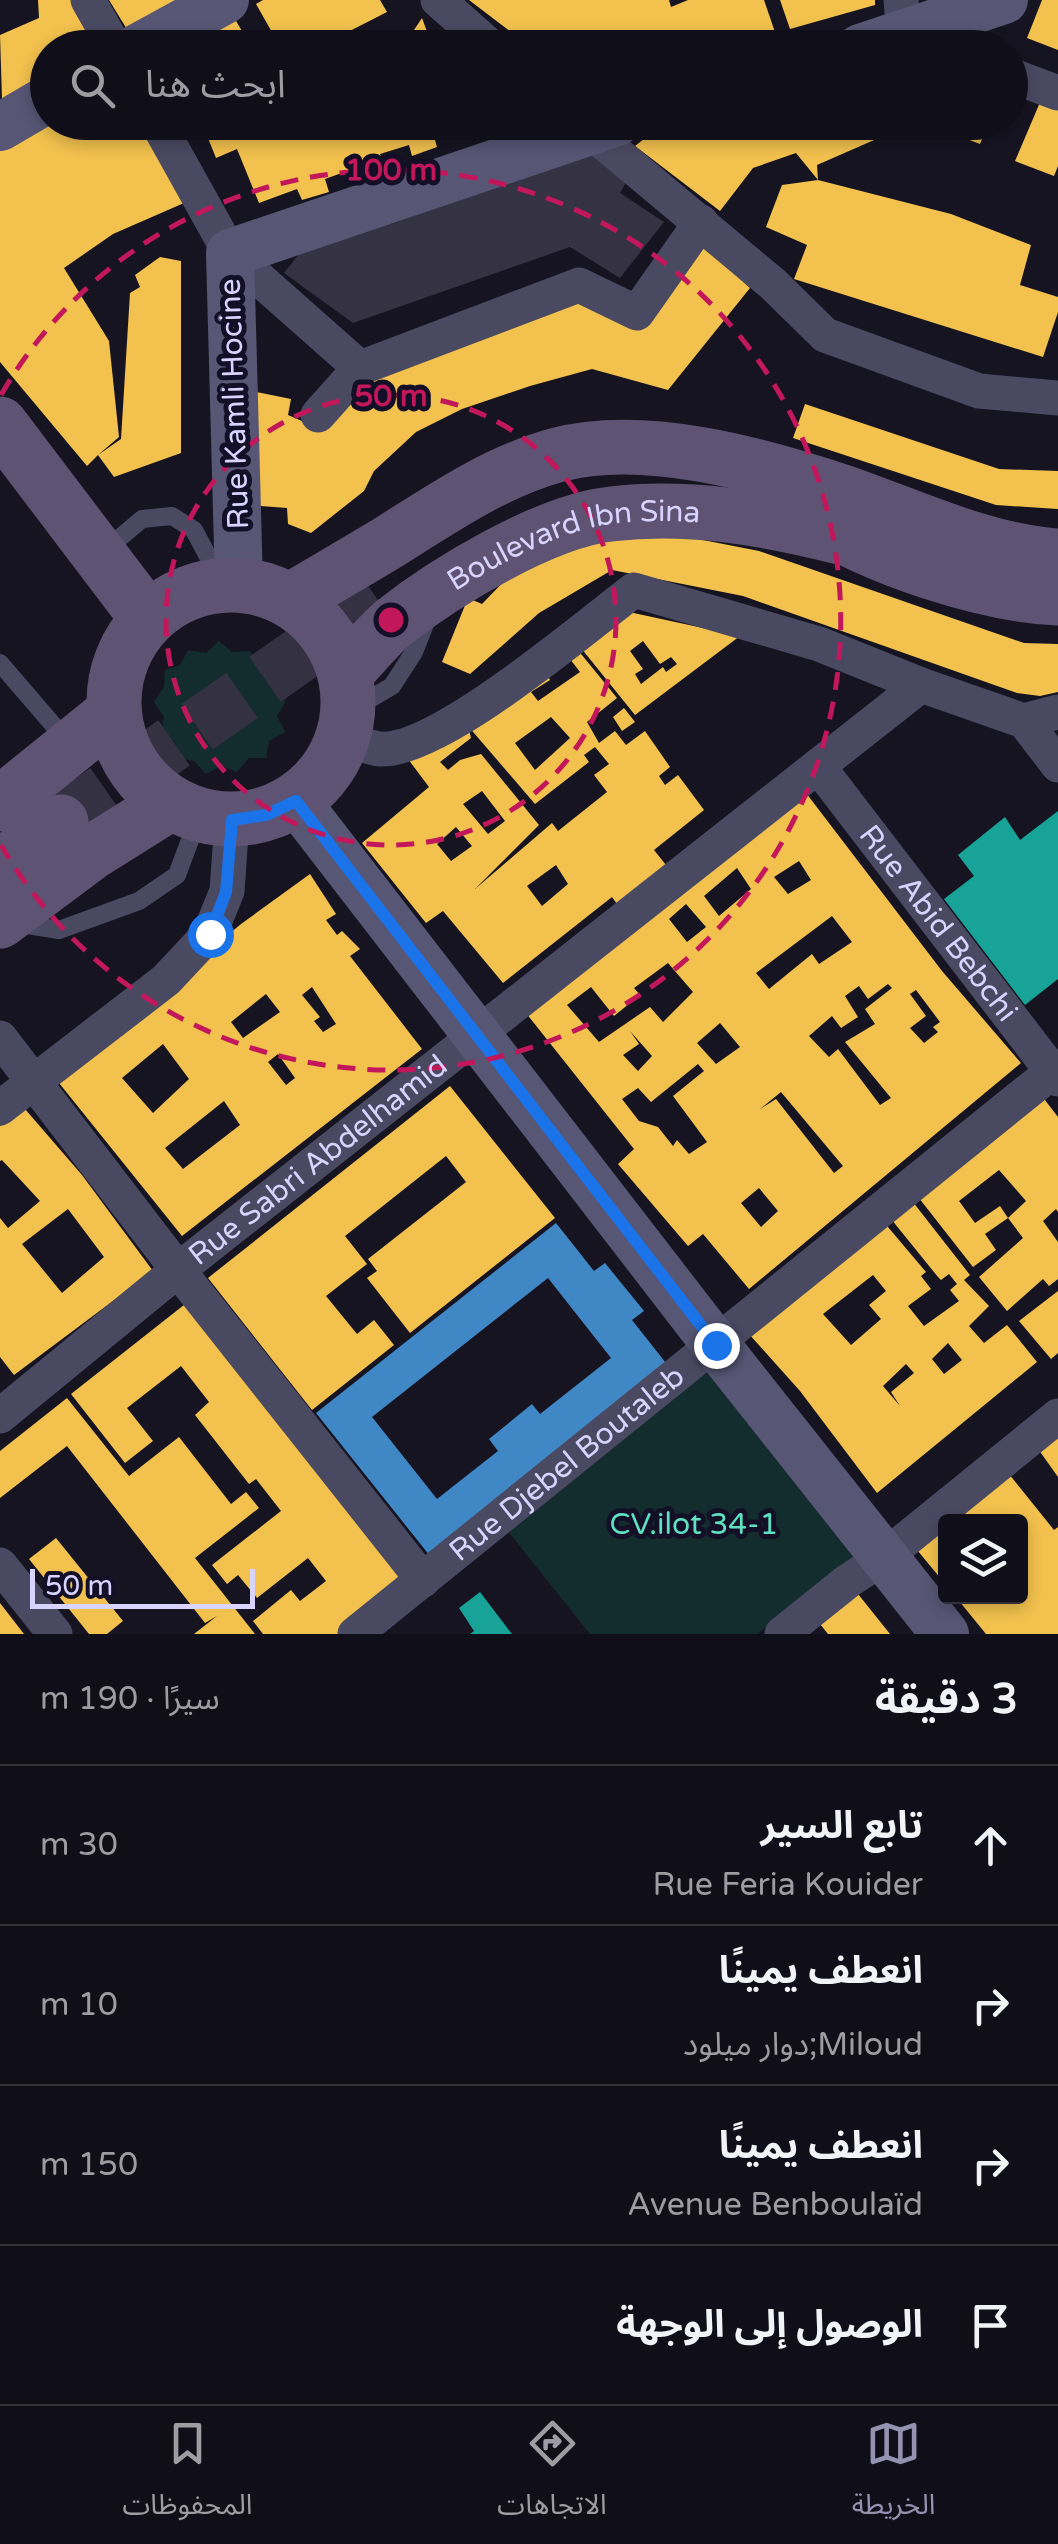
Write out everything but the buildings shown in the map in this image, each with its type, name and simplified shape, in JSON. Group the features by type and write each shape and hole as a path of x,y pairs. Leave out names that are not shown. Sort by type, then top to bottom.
{"main road":[{"path":"0,424 148,619"},
{"path":"291,600 468,492 518,468 560,454 621,448 718,456 853,518 967,583 1020,596 1058,598"},
{"path":"417,590 491,526 546,496 598,482 657,479 808,498 853,518 1058,556"},
{"name":"Boulevard Ibn Sina","path":"346,708 392,625 417,590 456,580 569,522 612,514 702,511 770,520 853,518"},
{"path":"0,804 92,729 127,646 148,619 170,602 196,590 231,585 266,590 291,600 316,620 334,645 346,708 332,762 316,784 296,801 266,815 200,813 91,853 0,921"},
{"path":"92,729 122,749 141,780 200,813"},
{"path":"0,867 61,822"}],"street":[{"path":"88,0 105,30"},
{"path":"170,30 225,0"},
{"path":"438,0 472,30"},
{"path":"907,30 1004,0"},
{"path":"1028,82 1058,93"},
{"path":"0,127 30,110"},
{"name":"Rue Kamli Hocine","path":"167,140 230,254 231,585"},
{"path":"360,368 230,254 553,140"},
{"path":"611,140 774,284 825,335 979,391 1058,398"},
{"path":"318,414 360,368 580,284 637,313 701,222"},
{"path":"346,708 382,749 422,740 478,708 634,590 820,644 1024,721 1058,765"},
{"name":"Rue Sabri Abdelhamid","path":"0,1416 178,1270 921,685"},
{"path":"1024,721 1058,712"},
{"name":"Rue Abid Bebchi","path":"818,766 1056,1073"},
{"path":"296,801 716,1345 945,1634"},
{"path":"0,1108 166,980 210,934 226,892 200,813"},
{"path":"0,1038 424,1580"},
{"name":"Rue Djebel Boutaleb","path":"355,1634 1056,1073"},
{"path":"782,1634 848,1581 884,1558 1058,1416"},
{"path":"0,1565 54,1634"}],"lane":[{"path":"99,556 142,518 172,516 194,530 231,585"},
{"path":"0,663 92,729"}],"green space":[{"path":"219,641 232,652 250,651 259,665 273,671 274,688 286,701 277,716 285,732 269,741 266,758 249,758 237,772 221,766 206,774 194,761 176,757 174,741 160,736 164,717 154,702 164,687 165,670 180,665 188,650 206,653","holes":["221,686 237,694 242,715 230,732 212,734 198,723 195,705 204,691"]},
{"name":"CV.ilot 34-1","path":"714,1367 860,1553 757,1634 590,1634 507,1530"}],"tunnel":[{"path":"61,822 397,587"}],"route":[{"path":"210,934 226,892 232,820 266,815 296,801 716,1345"}]}
